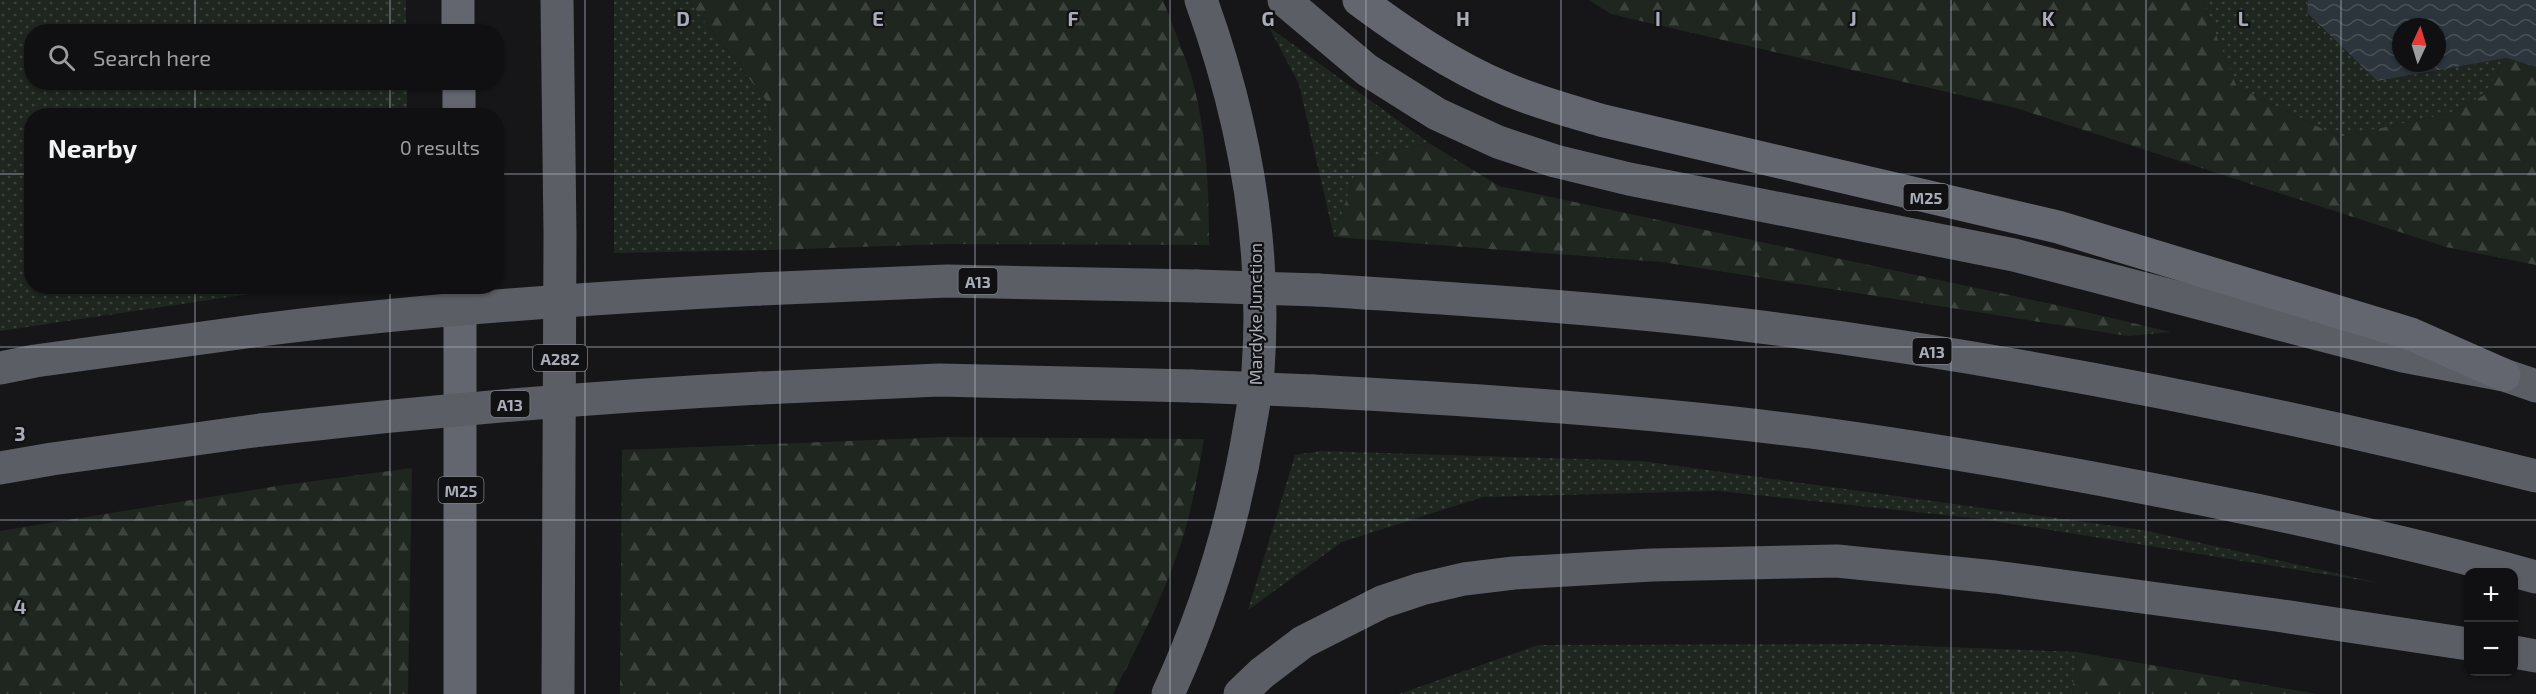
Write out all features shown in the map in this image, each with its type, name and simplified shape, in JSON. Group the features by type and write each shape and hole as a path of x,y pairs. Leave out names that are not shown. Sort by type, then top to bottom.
{"highway":[{"path":"458,0 458,24"},
{"name":"A282","path":"557,0 560,196 558,694"},
{"name":"Mardyke Junction","path":"1168,694 1216,567 1232,512 1245,457 1258,372 1260,274 1253,202 1239,121 1220,51 1201,0"},
{"path":"1284,0 1366,70 1437,114 1498,142 1555,160 1629,179 2014,255 2403,356 2504,375 2536,386"},
{"name":"M25","path":"1359,0 1403,33 1457,65 1504,88 1552,106 1615,124 2058,227 2410,334 2504,375"},
{"path":"459,90 459,108"},
{"name":"A13","path":"0,368 35,361 261,330 605,297 947,280 1318,290 1574,307 1744,325 1914,348 2083,376 2251,409 2536,476"},
{"name":"M25","path":"460,294 460,694"},
{"name":"A13","path":"0,468 261,430 457,408 612,396 939,380 1313,391 1554,407 1774,429 1982,459 2148,488 2318,523 2536,577"},
{"path":"1240,694 1262,673 1303,642 1382,602 1421,589 1464,579 1514,573 1652,565 1837,561 1995,577 2299,618 2464,643"},
{"path":"2518,653 2536,656"}],"green space":[{"path":"0,0 406,0 406,24 24,24 24,90 407,90 407,108 24,108 24,294 249,294 0,331"},
{"path":"614,0 688,0 768,103 772,250 614,253"},
{"path":"688,0 1163,0 1186,61 1198,102 1206,163 1209,245 945,244 772,250 768,103"},
{"path":"1589,0 2202,0 2237,87 2339,137 2451,113 2484,95 2506,58 2536,67 2536,265 2446,247 2016,108 1611,14"},
{"path":"2202,0 2308,0 2307,14 2377,81 2427,72 2446,72 2446,69 2506,58 2484,95 2451,113 2339,137 2237,87"},
{"path":"1269,27 1429,143 1360,158 1334,237 1299,84"},
{"path":"1429,143 1499,186 2056,305 2171,332 2128,336 1662,262 1334,237 1360,158"},
{"path":"946,437 1204,439 1191,507 1177,556 1147,626 1113,694 620,694 622,450"},
{"path":"1321,451 1642,461 2143,530 2379,583 1982,519 1718,491 1483,497 1342,542 1248,610 1295,455"},
{"path":"412,468 408,694 0,694 0,531 284,485"},
{"path":"1868,644 2077,652 2072,694 1399,694 1538,645"},
{"path":"2077,652 2300,691 2317,694 2072,694"}],"water":[{"path":"2308,0 2536,0 2536,67 2506,58 2446,69 2446,18 2392,18 2392,72 2427,72 2377,81 2307,13"}]}
